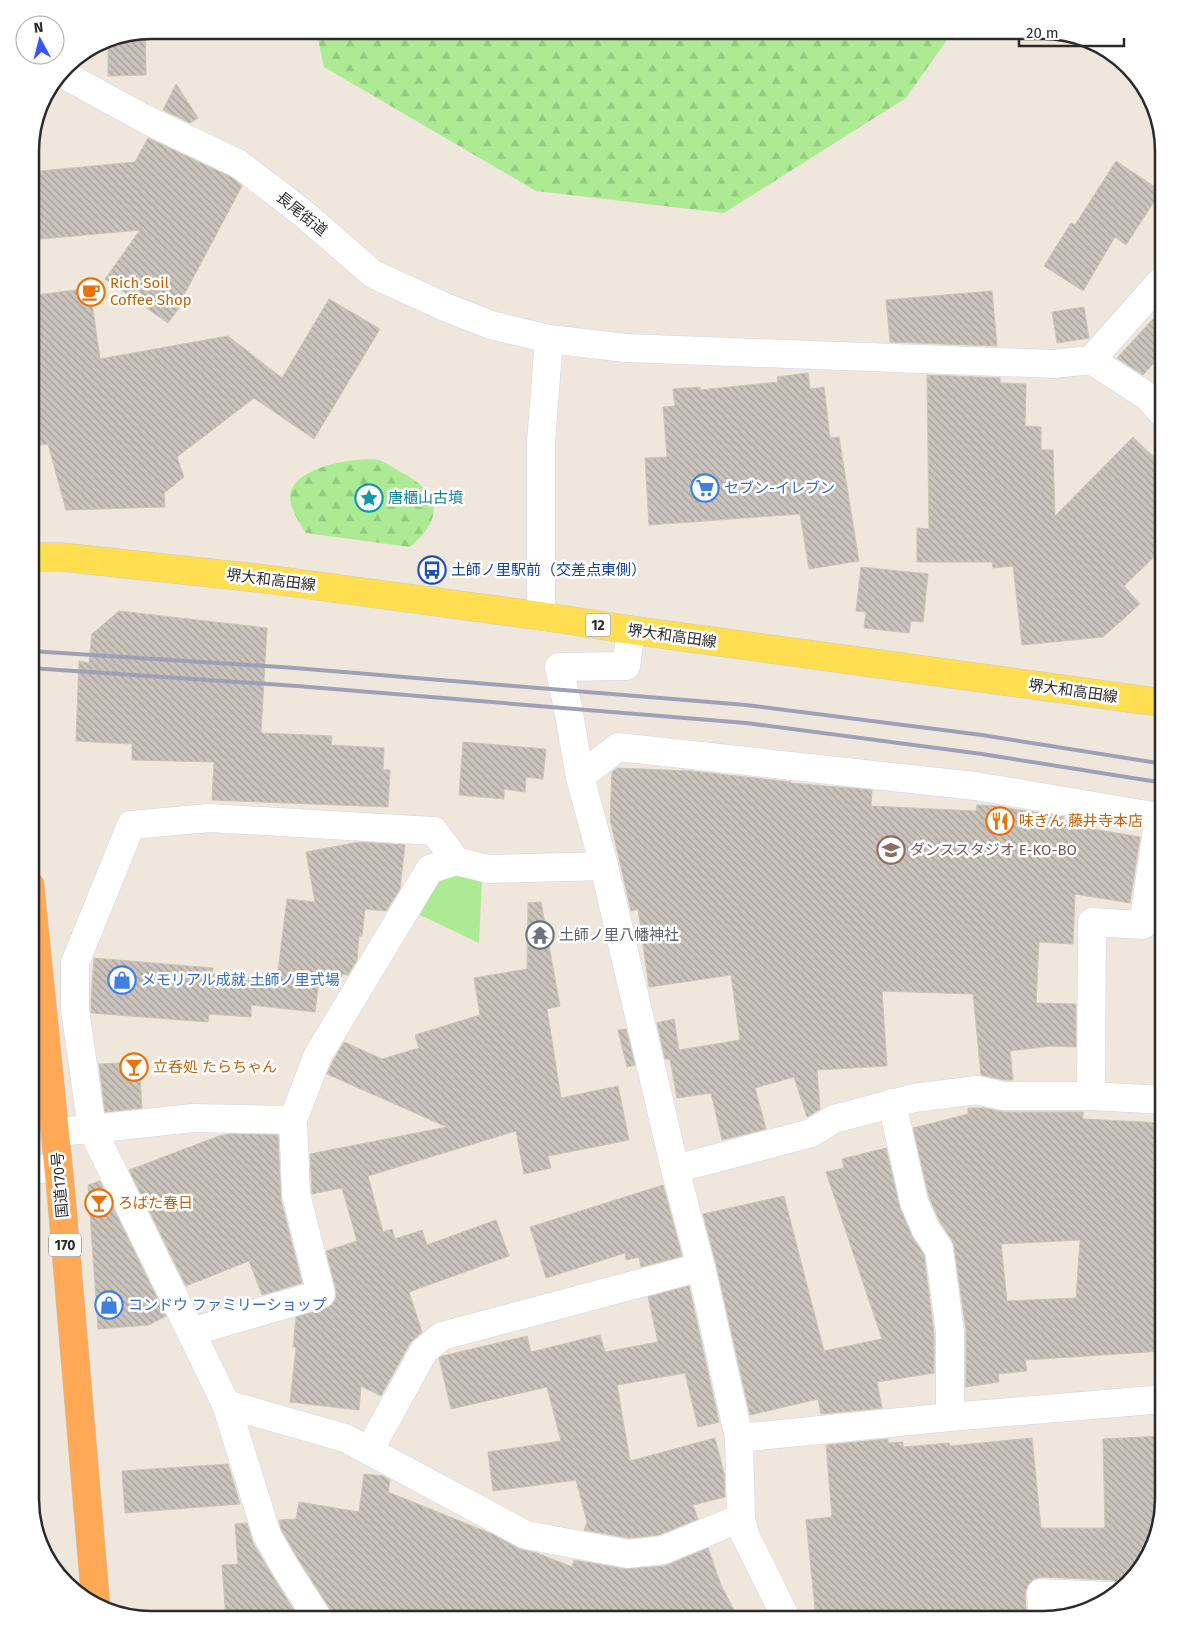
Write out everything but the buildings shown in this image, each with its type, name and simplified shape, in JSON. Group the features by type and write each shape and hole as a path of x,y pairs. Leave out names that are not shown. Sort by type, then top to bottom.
{"highway":[{"name":"国道170号","path":"39,974 55,1132 95,1596"}],"main road":[{"name":"堺大和高田線","path":"39,557 61,557 266,579 1155,702"}],"street":[{"name":"長尾街道","path":"67,76 145,119 239,164 304,214 373,274 445,307 491,325 549,339 626,348 1053,364 1091,360"},
{"path":"1155,288 1091,360 1147,396 1155,404"},
{"path":"541,616 541,442 549,339"},
{"path":"631,630 626,666 559,667 580,777 604,866 675,1169 701,1267 739,1438 741,1518 745,1535 783,1611"},
{"path":"580,777 618,748 975,786 1155,816"},
{"path":"313,1611 267,1535 226,1404 92,1129 75,1009 75,963 131,825 209,818 434,831 456,861"},
{"path":"1092,1096 1092,922 1143,925 1155,839"},
{"path":"190,1332 321,1294 296,1194 293,1120 318,1055 430,869 456,861 488,869 604,866"},
{"path":"675,1169 811,1133 834,1119 914,1098 977,1090 1003,1096 1092,1096 1155,1100"},
{"path":"892,1104 914,1202 926,1230 939,1249 950,1332 950,1417"},
{"path":"55,1132 193,1118 293,1120"},
{"path":"39,1169 58,1167"},
{"path":"369,1451 424,1351 442,1336 701,1267"},
{"path":"739,1438 950,1417 1155,1400"},
{"path":"226,1404 345,1438 526,1535 628,1554 662,1550 741,1518"},
{"path":"1042,1611 1041,1593 1100,1596"}],"green space":[{"path":"318,39 948,39 906,98 724,213 536,191 324,67"},
{"path":"373,459 384,462 413,479 430,496 433,505 433,515 422,536 410,547 306,533 301,525 294,512 290,498 292,489 298,481 306,475 326,466 356,460"},
{"path":"461,867 482,878 479,943 420,915 439,879"}],"railway":[{"path":"39,652 295,668 746,705 982,735 1155,763"},
{"path":"39,669 297,686 746,723 982,754 1155,782"}],"place":[{"name":"Rich Soil Coffee Shop","path":"91,292"},
{"name":"セブン-イレブン","path":"705,488"},
{"name":"唐櫃山古墳","path":"369,498"},
{"name":"土師ノ里駅前（交差点東側）","path":"432,570"},
{"name":"味ぎん 藤井寺本店","path":"1000,821"},
{"name":"ダンススタジオ E-KO-BO","path":"891,850"},
{"name":"土師ノ里八幡神社","path":"540,935"},
{"name":"メモリアル成就 土師ノ里式場","path":"122,980"},
{"name":"立呑処 たらちゃん","path":"134,1067"},
{"name":"ろばた春日","path":"99,1203"},
{"name":"コンドウ ファミリーショップ","path":"109,1305"}]}
